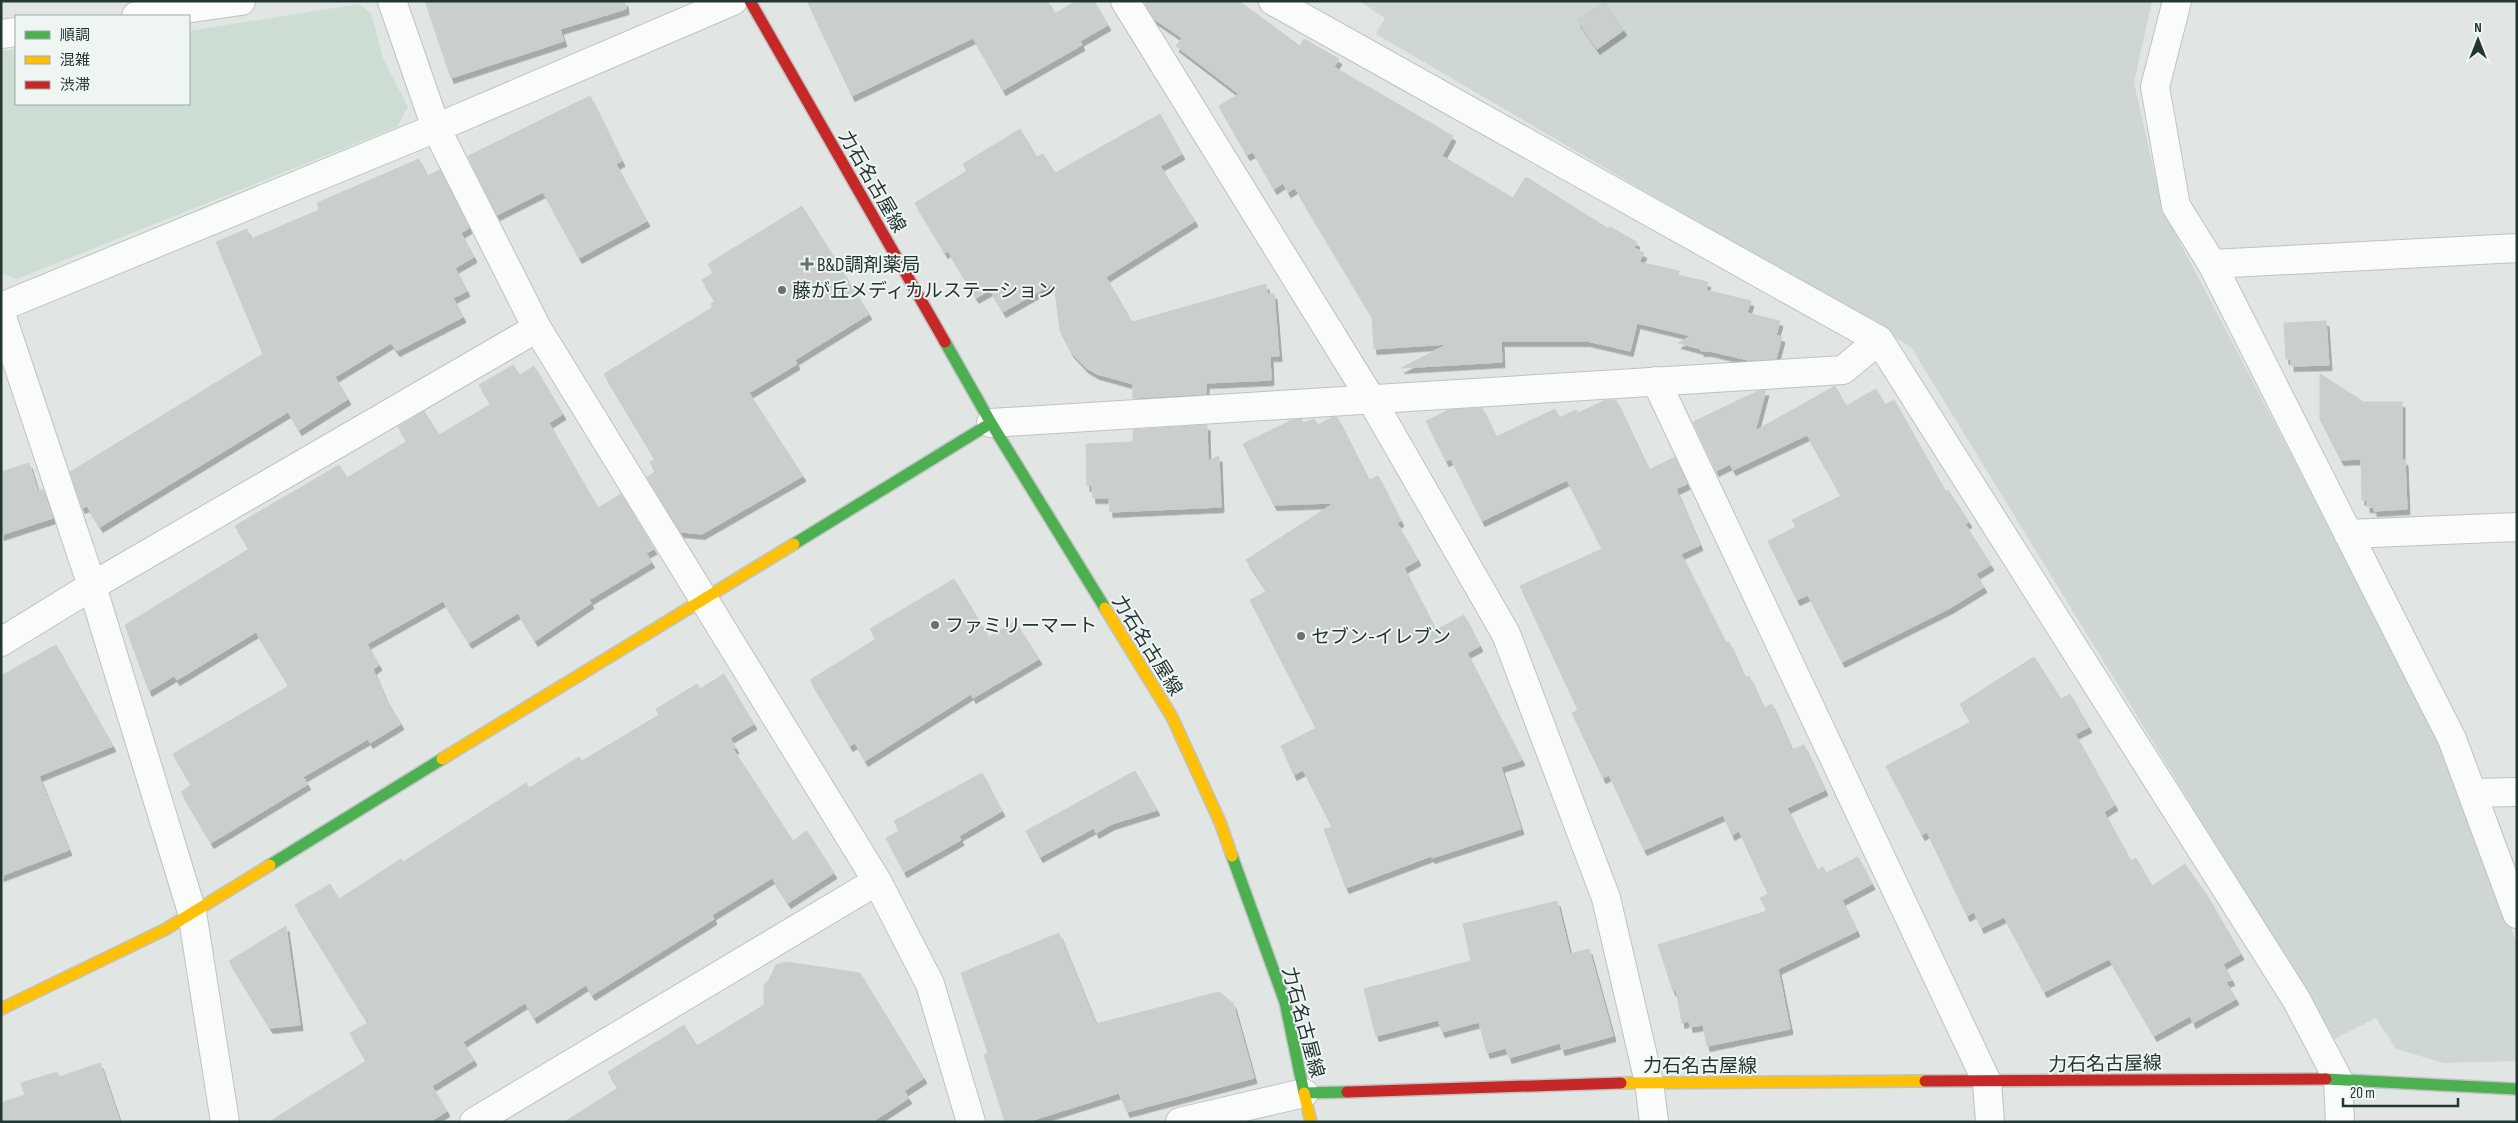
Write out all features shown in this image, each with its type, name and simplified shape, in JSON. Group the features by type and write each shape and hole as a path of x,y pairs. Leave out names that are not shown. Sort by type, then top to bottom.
{"main road":[{"name":"力石名古屋線","path":"750,1 991,423 1172,717 1220,822 1285,1002 1304,1093 1650,1082 2338,1079 2517,1089"},
{"path":"1,1009 166,929 991,423"},
{"path":"1304,1093 1311,1122"}],"street":[{"path":"143,15 241,1"},
{"path":"392,1 436,128 537,328 877,881 930,984 971,1122"},
{"path":"1,307 436,128 732,1"},
{"path":"1125,1 1371,399 1506,634 1606,898 1650,1082 1654,1122"},
{"path":"1273,1 1879,340 2296,999 2338,1079 2340,1122"},
{"path":"2177,1 2155,86 2176,206 2212,264 2452,739 2517,914"},
{"path":"1,34 15,32"},
{"path":"2212,264 2517,248"},
{"path":"1,314 92,586 192,912 225,1122"},
{"path":"1,642 92,586 537,328"},
{"path":"991,423 1843,370 1879,340"},
{"path":"1656,381 1987,1082 1990,1122"},
{"path":"2348,534 2517,526"},
{"path":"2472,793 2517,792"},
{"path":"474,1122 877,881"},
{"path":"1180,1122 1304,1093"}],"shaded area":[{"path":"1359,1 2152,1 2134,83 2163,210 2441,741 2517,944 2517,1061 2444,1063 2396,1049 2376,1018 2335,1039 1911,347 1376,34 1385,18"}],"green space":[{"path":"359,4 371,13 383,58 408,107 397,127 17,279 1,273 1,51 15,49 15,105 190,105 190,31"}],"building":[{"path":"425,1 625,1 626,9 560,29 564,41 451,78"},
{"path":"807,1 1048,1 1054,14 1077,1 1094,1 1108,25 1080,41 1082,45 1003,90 973,38 852,96"},
{"path":"1144,1 1239,1 1300,46 1304,39 1339,59 1334,67 1453,136 1442,156 1513,198 1526,177 1609,229 1610,227 1637,242 1634,248 1644,253 1639,262 1679,271 1678,275 1708,282 1706,290 1751,301 1747,313 1780,321 1776,335 1782,337 1776,359 1748,360 1709,351 1701,351 1701,349 1678,343 1691,336 1637,323 1630,351 1587,341 1501,341 1502,362 1401,368 1448,344 1374,349 1372,317 1295,188 1288,192 1283,183 1274,189 1253,152 1247,155 1219,106 1239,94 1176,46 1182,38 1154,19"},
{"path":"1604,2 1624,30 1597,49 1577,20"},
{"path":"590,96 622,161 616,164 647,221 579,258 543,192 497,215 468,156"},
{"path":"1160,114 1182,154 1160,166 1195,221 1106,277 1132,322 1266,284 1267,294 1274,294 1279,356 1270,356 1271,380 1206,383 1206,394 1133,398 1133,384 1097,374 1086,368 1071,352 1060,331 1054,283 1003,312 990,290 976,298 948,251 945,253 915,203 967,171 963,164 1020,129 1037,157 1043,154 1055,173"},
{"path":"419,159 427,176 440,170 469,228 461,233 474,257 455,268 467,291 453,298 463,317 397,351 391,343 335,377 348,399 299,430 288,412 100,527 87,506 82,508 70,472 263,354 216,242 247,229 251,239 319,210 317,203"},
{"path":"802,206 869,314 795,360 797,364 749,393 803,476 702,534 681,532 647,477 655,472 650,462 655,459 604,374 713,307 711,304 715,301 702,280 713,273 708,264"},
{"path":"2326,321 2329,365 2291,366 2291,359 2286,359 2284,323"},
{"path":"513,365 520,375 534,366 563,414 549,423 598,508 621,494 654,549 646,553 652,562 589,600 591,603 535,641 518,613 469,643 443,601 367,644 379,665 373,669 385,697 401,724 370,743 368,739 303,777 308,784 211,843 181,792 191,785 173,754 289,686 256,632 177,680 174,676 149,691 125,625 249,549 235,526 339,465 347,478 407,441 398,427 424,411 439,435 491,404 479,385"},
{"path":"2320,374 2364,402 2402,402 2402,460 2405,460 2407,509 2374,511 2374,507 2367,507 2367,500 2362,500 2361,459 2341,460 2320,419"},
{"path":"1835,386 1846,406 1876,389 1885,405 1894,400 1946,492 1948,490 1969,522 1965,524 1991,565 1976,574 1984,587 1950,608 1842,662 1808,595 1797,600 1768,541 1796,527 1792,520 1841,496 1807,435 1733,470 1730,464 1716,471 1693,422 1758,391 1766,390 1755,431"},
{"path":"1606,400 1616,400 1649,470 1675,457 1687,484 1676,489 1700,545 1681,554 1726,643 1729,642 1745,678 1749,676 1764,708 1772,704 1792,750 1804,745 1825,790 1787,808 1817,870 1823,867 1826,873 1858,857 1872,884 1842,900 1857,931 1778,969 1790,1029 1707,1046 1703,1025 1690,1027 1689,1021 1682,1023 1676,990 1673,991 1658,945 1767,911 1760,898 1768,894 1739,831 1732,835 1723,815 1644,850 1609,775 1603,778 1572,713 1578,710 1520,586 1602,549 1567,480 1482,521 1451,459 1446,461 1426,421 1449,410 1482,408 1496,437 1555,409 1559,418 1576,410 1578,413"},
{"path":"1333,417 1337,417 1369,480 1378,476 1401,521 1397,523 1418,560 1404,568 1436,630 1464,615 1480,646 1467,653 1522,760 1501,767 1521,829 1432,858 1431,856 1346,888 1324,829 1332,827 1303,770 1294,775 1281,746 1316,728 1250,600 1267,591 1246,560 1334,503 1274,505 1243,444 1292,420 1301,419 1303,423 1314,419 1318,425"},
{"path":"1207,425 1208,461 1219,456 1221,507 1110,512 1109,498 1093,498 1092,485 1087,486 1086,444 1133,442 1133,430"},
{"path":"29,463 38,492 43,489 53,518 1,535 1,472"},
{"path":"954,579 989,637 1015,621 1039,659 973,698 971,694 865,761 855,743 850,746 810,680 876,639 870,629"},
{"path":"56,645 113,746 39,776 69,850 1,876 1,676"},
{"path":"2034,657 2061,699 2070,694 2089,727 2075,734 2115,805 2104,812 2131,861 2136,858 2152,886 2185,864 2206,894 2241,954 2223,964 2232,980 2226,982 2236,999 2193,1023 2190,1016 2154,1036 2109,959 2044,992 2004,917 1981,928 1974,912 1967,916 1927,832 1922,835 1886,766 1971,722 1960,704"},
{"path":"724,674 754,724 730,738 736,748 733,749 793,841 807,831 834,873 788,903 772,878 712,915 714,919 592,995 586,985 534,1018 525,1003 463,1042 474,1060 432,1086 447,1111 430,1122 269,1122 366,1061 350,1033 368,1023 295,905 330,884 339,899 401,859 403,862 526,783 529,788 579,757 582,761 659,715 656,709 697,684 700,689"},
{"path":"1135,771 1157,810 1112,824 1096,833 1094,828 1040,857 1026,831"},
{"path":"982,773 1002,811 959,836 961,840 904,872 886,838 899,831 894,821"},
{"path":"1557,901 1570,954 1589,949 1613,1036 1562,1050 1560,1043 1509,1058 1506,1048 1487,1053 1479,1022 1442,1032 1438,1020 1376,1036 1364,989 1471,961 1463,924"},
{"path":"286,926 300,1025 270,1028 229,961"},
{"path":"1059,933 1096,1024 1219,992 1233,1003 1254,1078 1127,1112 1119,1093 1027,1122 1005,1122 984,1055 988,1053 961,973"},
{"path":"786,962 860,973 924,1078 904,1091 909,1098 872,1122 564,1122 618,1088 608,1072 684,1025 697,1046 764,1005 764,985 769,980 776,965"},
{"path":"100,1063 120,1122 1,1122 1,1103 25,1095 21,1083 57,1072 59,1077"}],"traffic: fast":[{"path":"945,342 991,423 1105,608"},
{"path":"794,544 991,423"},
{"path":"270,865 442,759"},
{"path":"1232,856 1285,1002 1304,1093 1347,1092"},
{"path":"2326,1079 2517,1089"}],"traffic: slow":[{"path":"442,759 794,544"},
{"path":"1105,608 1172,717 1220,822 1232,856"},
{"path":"1,1009 166,929 270,865"},
{"path":"1621,1083 1925,1081"},
{"path":"1304,1093 1311,1122"}],"traffic: jam":[{"path":"750,1 945,342"},
{"path":"1925,1081 2326,1079"},
{"path":"1347,1092 1621,1083"}],"place":[{"name":"B&D調剤薬局","path":"807,264"},
{"name":"藤が丘メディカルステーション","path":"782,290"},
{"name":"ファミリーマート","path":"935,625"},
{"name":"セブン-イレブン","path":"1301,636"}]}
